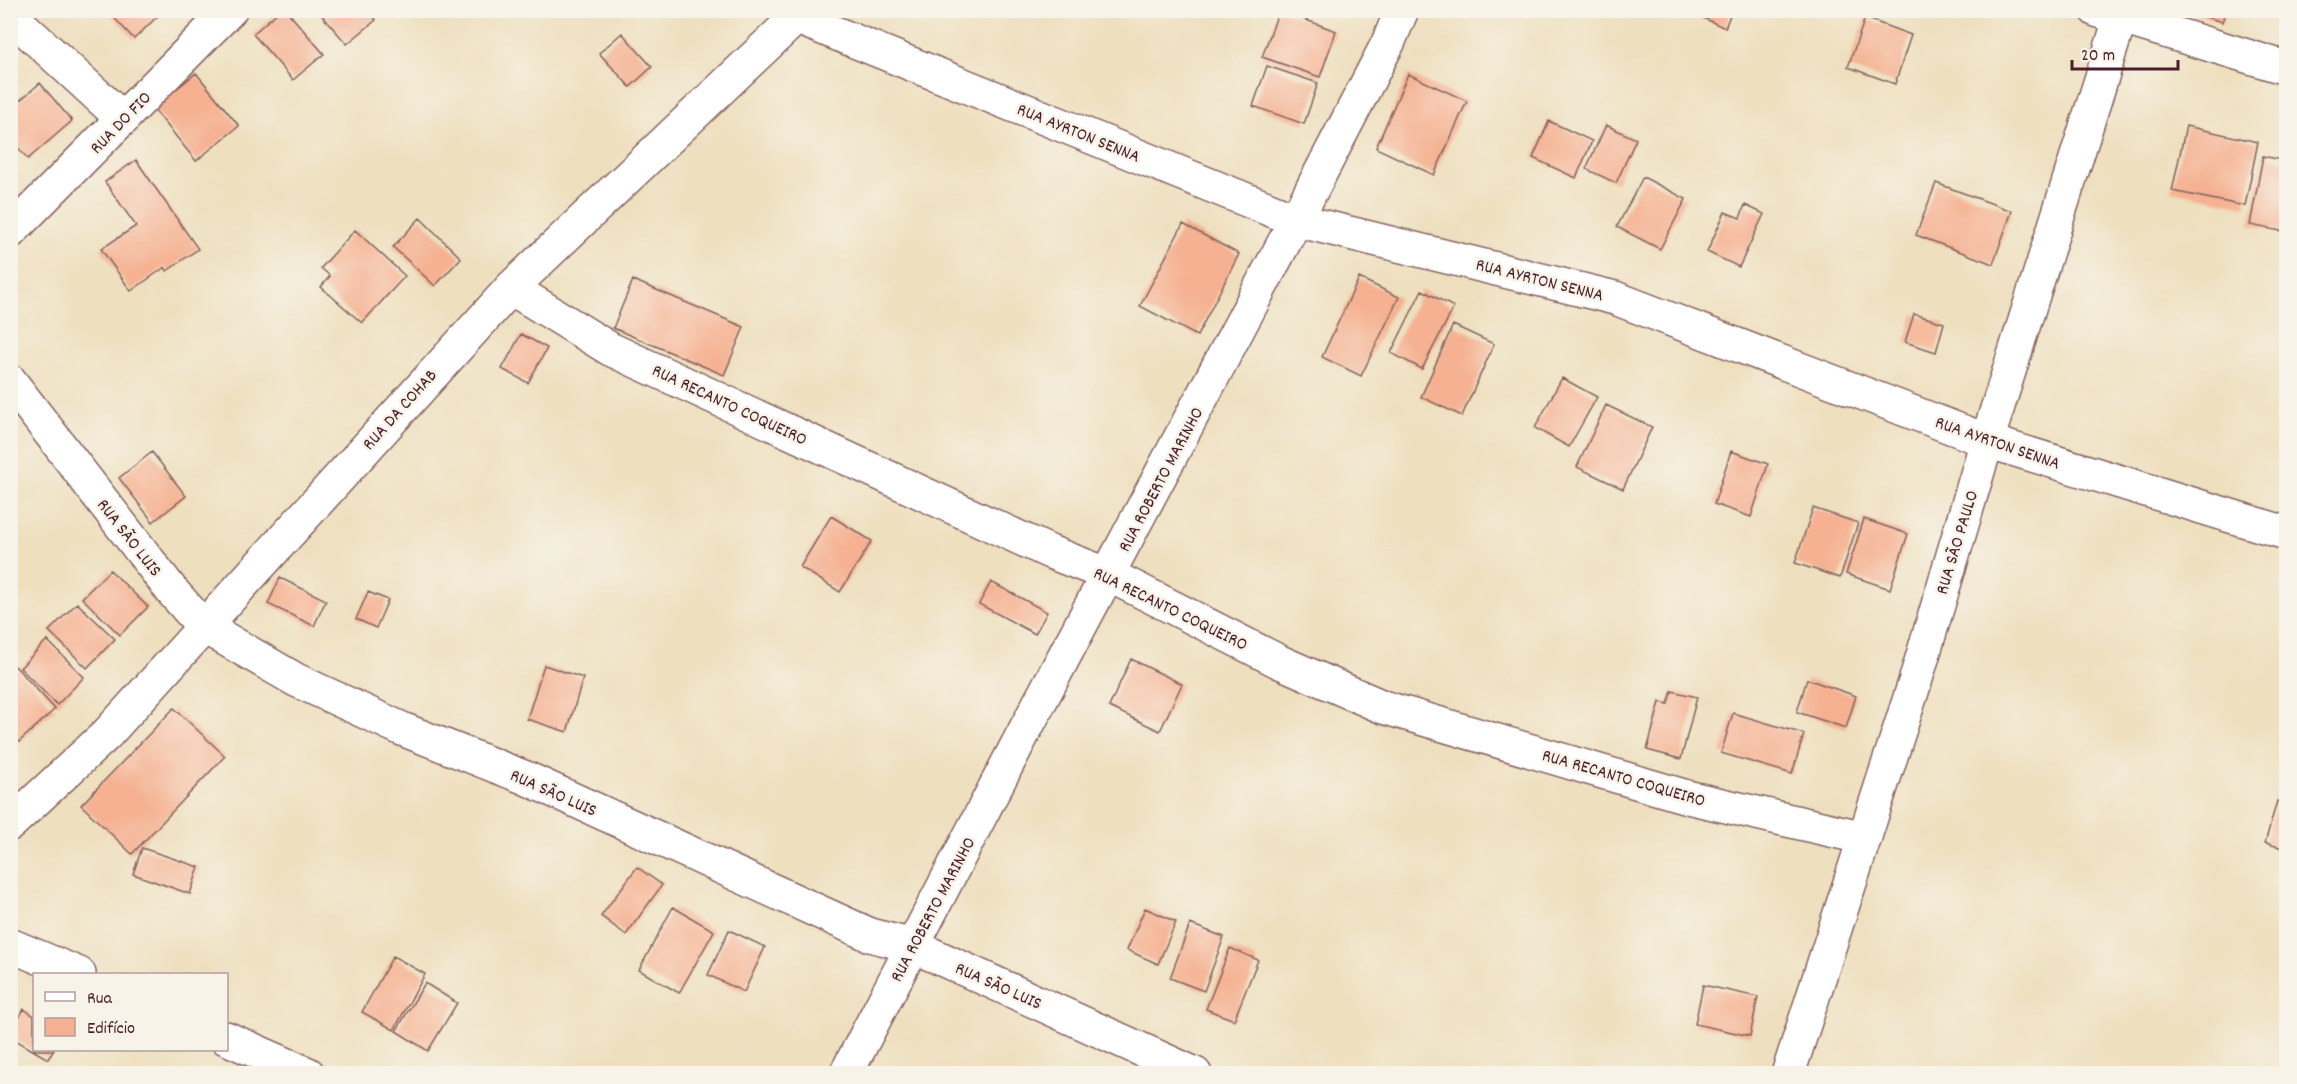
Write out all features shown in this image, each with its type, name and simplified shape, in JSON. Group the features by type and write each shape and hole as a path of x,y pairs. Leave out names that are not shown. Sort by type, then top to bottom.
{"street":[{"name":"RUA DO FIO","path":"10,232 230,10"},
{"name":"RUA ROBERTO MARINHO","path":"846,1074 1025,730 1296,220 1388,43 1402,10"},
{"path":"2113,13 2286,68"},
{"name":"RUA SÃO PAULO","path":"1788,1074 1915,682 2113,13"},
{"name":"RUA AYRTON SENNA","path":"801,14 1296,220 1615,298 1987,441 2286,533"},
{"name":"RUA DA COHAB","path":"10,824 107,734 202,626 511,288 801,14"},
{"path":"10,15 123,119"},
{"name":"RUA RECANTO COQUEIRO","path":"511,288 610,349 1050,552 1109,575 1280,662 1383,707 1687,796 1865,838"},
{"name":"RUA SÃO LUIS","path":"10,381 172,591 202,626 296,680 402,729 526,778 870,935 913,946 1195,1074"},
{"path":"10,945 74,973"},
{"path":"228,1039 308,1074"}],"building":[{"path":"107,10 164,10 134,39"},
{"path":"280,10 286,10 324,54 293,80 253,34"},
{"path":"317,10 368,10 376,20 347,44"},
{"path":"1279,10 1336,31 1320,77 1262,57"},
{"path":"1686,10 1732,10 1725,28"},
{"path":"2183,10 2226,10 2222,22"},
{"path":"1865,18 1911,35 1895,84 1848,67"},
{"path":"622,33 652,67 630,87 599,53"},
{"path":"1267,66 1318,83 1304,124 1253,106"},
{"path":"196,73 239,126 196,161 153,108"},
{"path":"1408,74 1467,101 1434,175 1376,148"},
{"path":"40,83 72,121 28,159 10,139 10,109"},
{"path":"1549,121 1592,141 1576,178 1533,158"},
{"path":"1606,125 1636,139 1616,183 1586,169"},
{"path":"2186,126 2258,142 2245,206 2172,191"},
{"path":"2263,156 2286,161 2286,232 2250,225"},
{"path":"136,160 198,249 167,271 165,267 131,291 101,249 136,226 105,182"},
{"path":"1643,177 1686,199 1660,249 1617,227"},
{"path":"1936,183 2012,211 1993,264 1916,235"},
{"path":"1745,205 1764,214 1739,267 1707,252 1725,212 1740,218"},
{"path":"420,218 461,258 435,286 393,247"},
{"path":"1183,224 1239,254 1197,336 1140,306"},
{"path":"355,230 405,276 362,323 321,287 330,276 321,268"},
{"path":"1359,278 1399,297 1361,376 1322,357"},
{"path":"633,280 744,327 724,375 613,328"},
{"path":"1422,290 1454,307 1422,369 1391,353"},
{"path":"1914,314 1944,323 1936,352 1905,342"},
{"path":"1453,325 1494,344 1462,416 1421,397"},
{"path":"521,334 547,348 528,383 502,369"},
{"path":"1562,378 1597,397 1569,447 1535,428"},
{"path":"1606,405 1652,427 1623,489 1577,467"},
{"path":"1731,451 1768,464 1751,517 1714,504"},
{"path":"152,452 186,496 153,522 119,478"},
{"path":"1813,508 1858,523 1840,578 1795,563"},
{"path":"831,516 872,541 840,592 800,567"},
{"path":"1864,519 1908,534 1890,589 1846,574"},
{"path":"110,570 148,607 120,635 82,598"},
{"path":"280,578 326,600 314,626 268,604"},
{"path":"991,582 1047,612 1035,634 979,604"},
{"path":"368,592 388,600 376,628 356,619"},
{"path":"77,603 115,639 87,668 49,631"},
{"path":"47,640 84,677 57,705 20,668"},
{"path":"1131,659 1182,684 1160,731 1109,707"},
{"path":"544,665 583,678 567,732 527,719"},
{"path":"15,666 55,709 19,742 10,734 10,671"},
{"path":"1807,679 1856,696 1846,728 1797,712"},
{"path":"1672,691 1697,697 1681,759 1647,750 1660,702 1668,704"},
{"path":"174,708 225,756 132,854 81,805"},
{"path":"1733,713 1804,734 1792,774 1721,753"},
{"path":"2277,801 2286,804 2286,849 2265,843"},
{"path":"142,848 199,867 190,894 133,874"},
{"path":"637,867 662,885 626,935 601,916"},
{"path":"673,907 714,931 679,993 639,970"},
{"path":"1145,908 1176,922 1158,964 1127,950"},
{"path":"1190,924 1224,937 1204,991 1170,978"},
{"path":"729,930 765,947 744,992 708,975"},
{"path":"1230,948 1258,960 1234,1020 1206,1009"},
{"path":"393,956 425,974 394,1030 362,1012"},
{"path":"425,983 457,1003 428,1051 396,1031"},
{"path":"1703,985 1758,997 1750,1036 1695,1024"},
{"path":"24,1009 33,1015 33,1050 10,1037 10,1032"},
{"path":"34,1051 53,1051 48,1059"}]}
